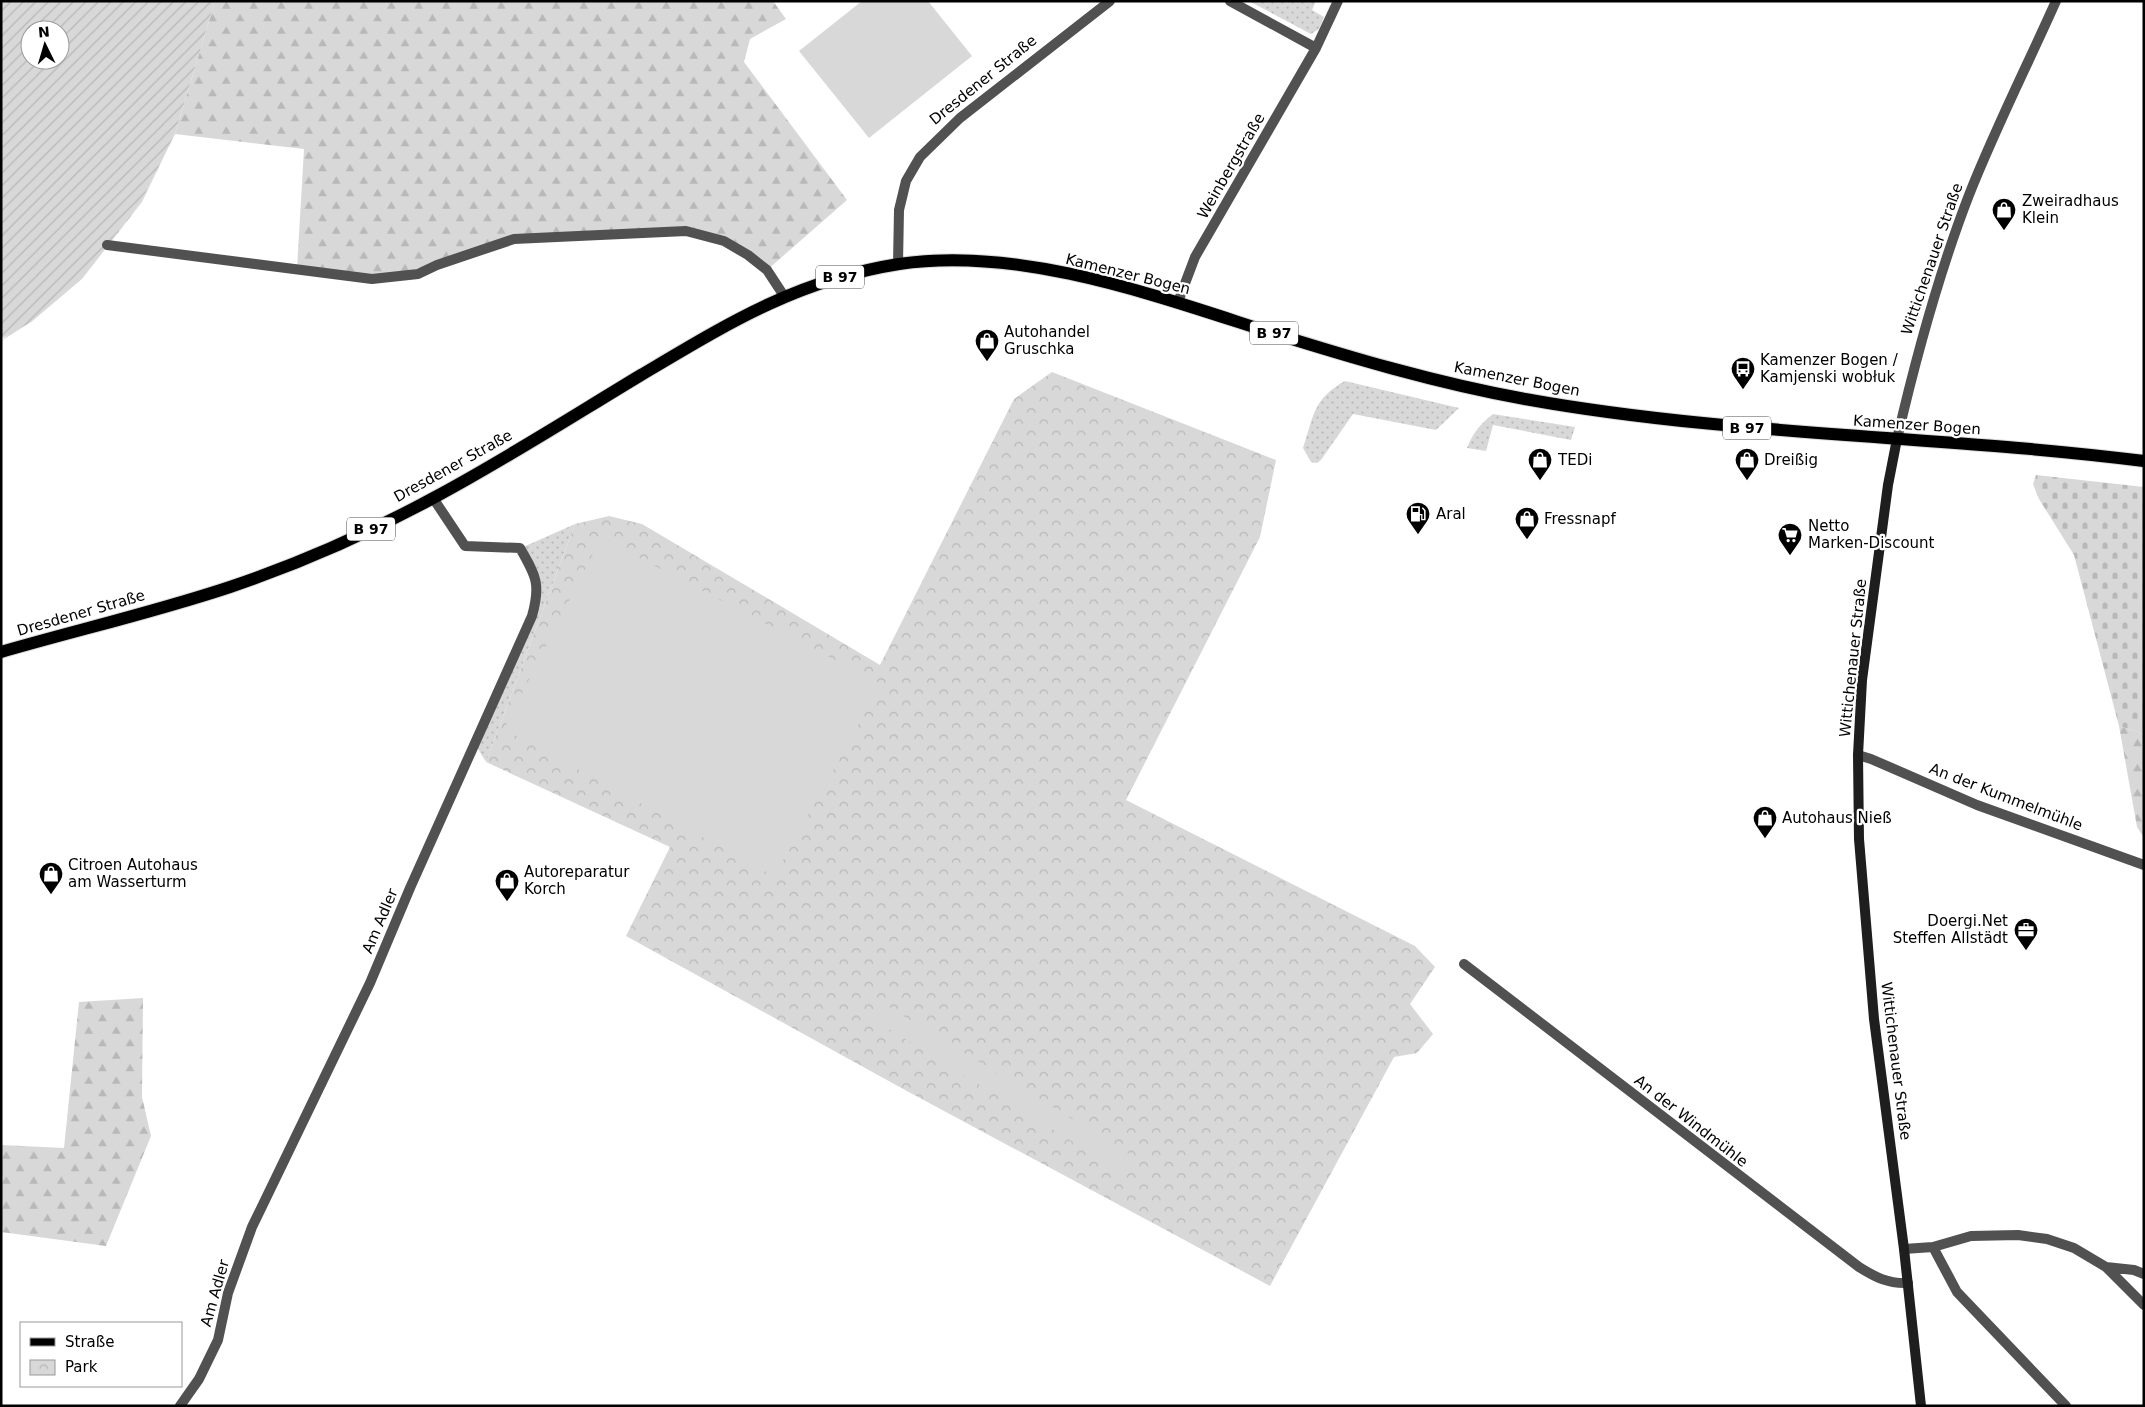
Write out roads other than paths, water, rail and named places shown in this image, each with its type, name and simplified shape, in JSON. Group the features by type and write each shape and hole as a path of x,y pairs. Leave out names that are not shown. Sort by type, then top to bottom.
{"main road":[{"name":"Kamenzer Bogen","path":"898,264 936,260 982,262 1035,268 1107,283 1178,302 1321,348 1438,380 1528,400 1650,418 1747,428 1961,443 2144,461"},
{"name":"Dresdener Straße","path":"1,652 230,587 319,554 433,498 757,308 784,296 843,276 898,264"},
{"name":"Wittichenauer Straße","path":"1897,439 1888,485 1862,680 1858,755 1858,839 1869,964 1921,1406"}],"street":[{"name":"Dresdener Straße","path":"898,264 899,210 906,181 920,157 960,118 1110,1"},
{"path":"1230,1 1316,48"},
{"name":"Weinbergstraße","path":"1178,302 1196,257 1316,48 1338,1"},
{"name":"Wittichenauer Straße","path":"1897,439 1919,345 1968,197 2003,114 2056,1"},
{"path":"107,245 372,279 418,274 437,265 514,239 686,231 724,241 748,255 767,270 784,296"},
{"name":"Am Adler","path":"180,1406 200,1379 218,1340 228,1293 252,1227 370,983 410,888 532,616 538,596 535,573 520,548 465,546 433,498"},
{"name":"An der Kummelmühle","path":"1858,755 1977,805 2144,865"},
{"name":"An der Windmühle","path":"1464,964 1859,1268 1892,1283 1908,1283"},
{"path":"1904,1249 1933,1247 1971,1236 2018,1235 2047,1239 2074,1248 2106,1268 2144,1305"},
{"path":"1933,1247 1957,1292 2066,1406"},
{"path":"2106,1268 2134,1270 2144,1274"}],"place":[{"name":"Zweiradhaus Klein","path":"2004,231"},
{"name":"Autohandel Gruschka","path":"987,362"},
{"name":"Kamenzer Bogen / Kamjenski wobłuk","path":"1743,390"},
{"name":"TEDi","path":"1540,481"},
{"name":"Dreißig","path":"1747,481"},
{"name":"Aral","path":"1418,535"},
{"name":"Fressnapf","path":"1527,540"},
{"name":"Netto Marken-Discount","path":"1790,556"},
{"name":"Autohaus Nieß","path":"1765,839"},
{"name":"Citroen Autohaus am Wasserturm","path":"51,895"},
{"name":"Autoreparatur Korch","path":"507,902"},
{"name":"Doergi.Net Steffen Allstädt","path":"2026,951"}]}
